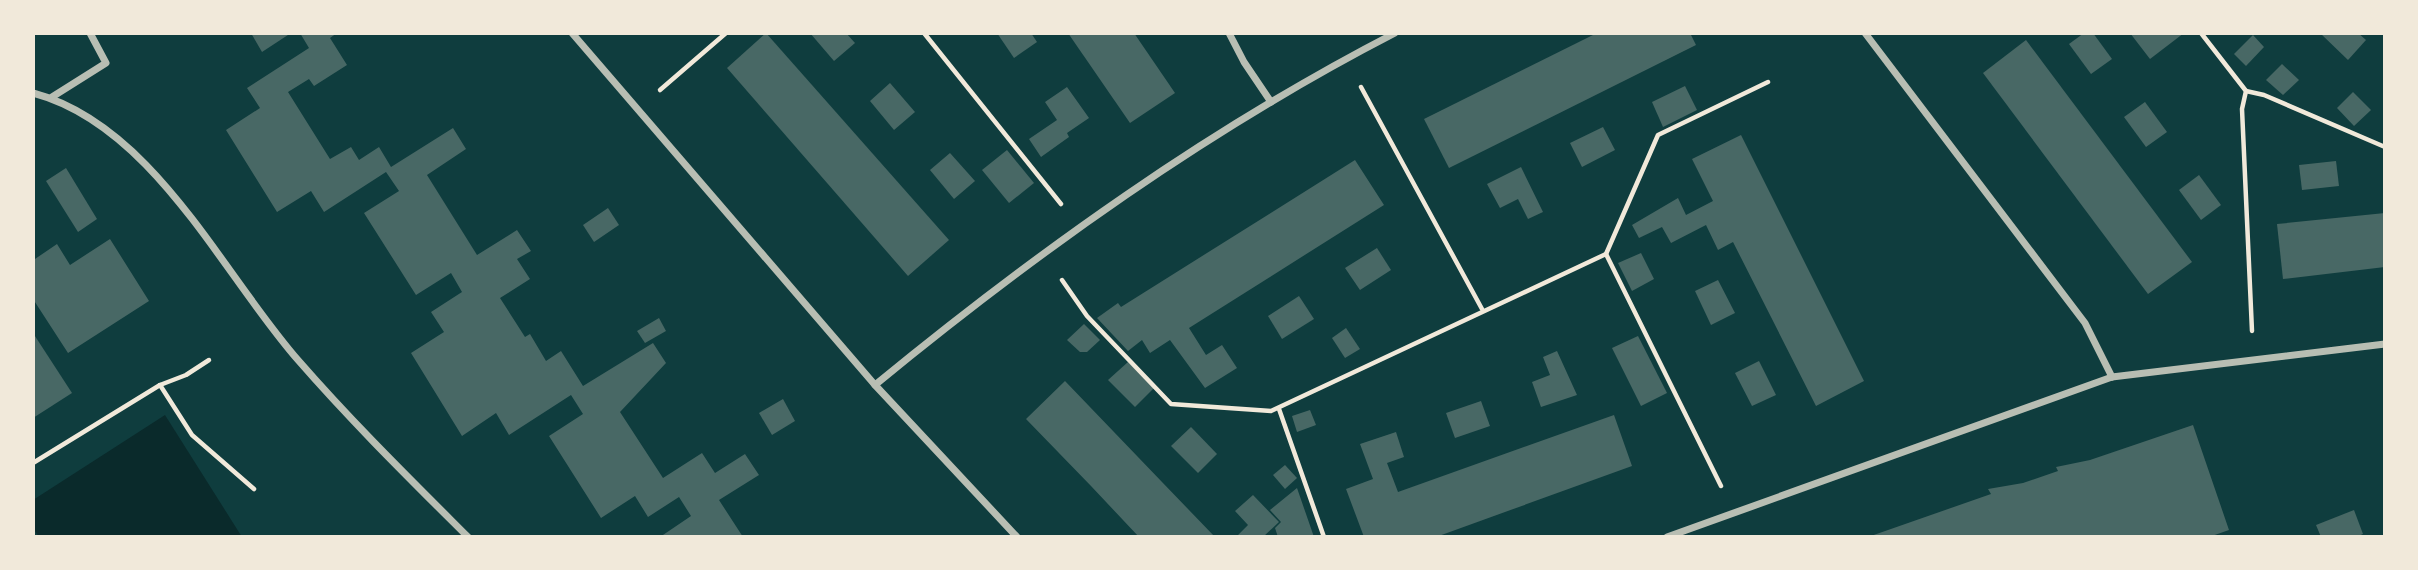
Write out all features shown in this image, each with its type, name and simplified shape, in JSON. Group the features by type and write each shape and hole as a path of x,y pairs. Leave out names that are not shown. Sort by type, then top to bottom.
{"street":[{"path":"52,97 106,62 90,33"},
{"path":"572,33 875,385 1017,537"},
{"path":"1229,33 1244,62 1271,102"},
{"path":"875,385 1079,227 1271,102 1395,33"},
{"path":"1865,33 2085,323 2112,377"},
{"path":"33,93 52,97 102,125 129,146 156,175 296,358 362,432 468,537"},
{"path":"1667,537 2112,377 2385,344"}],"path":[{"path":"638,109 726,33"},
{"path":"924,33 1079,227"},
{"path":"2201,33 2246,91 2264,95 2385,147"},
{"path":"1346,59 1482,309"},
{"path":"1043,254 1087,316 1171,404 1271,411 1482,309 1606,254 1658,135 1768,82"},
{"path":"2246,91 2242,108 2253,360"},
{"path":"1606,254 1732,513"},
{"path":"33,463 160,386 186,375 209,360"},
{"path":"160,386 192,435 254,489"},
{"path":"1279,409 1324,537"}],"water":[{"path":"165,415 242,537 39,537 33,528 33,500"}],"building":[{"path":"251,33 291,33 262,52"},
{"path":"300,33 337,33 330,38 347,65 314,86 309,79 288,92 330,159 351,147 359,160 379,147 391,167 453,128 466,149 427,175 477,255 517,230 531,251 517,259 530,279 500,298 525,337 530,334 546,361 561,351 583,386 653,343 666,363 620,412 663,478 702,453 715,473 745,454 759,475 719,500 743,537 660,537 691,516 679,497 648,517 635,496 601,518 549,436 583,414 571,395 509,435 496,413 462,436 411,353 444,332 431,312 462,292 451,273 416,295 364,213 399,191 386,172 324,212 311,191 277,212 226,130 260,108 247,88 309,48"},
{"path":"766,33 949,240 908,276 727,68"},
{"path":"810,33 846,33 855,43 834,61"},
{"path":"997,33 1031,33 1037,42 1014,58"},
{"path":"1068,33 1134,33 1175,93 1130,123"},
{"path":"1597,33 1690,33 1696,45 1449,168 1424,119"},
{"path":"2084,33 2093,33 2112,59 2091,74 2069,44"},
{"path":"2130,33 2184,33 2150,59"},
{"path":"2320,33 2358,33 2366,40 2348,60"},
{"path":"2253,35 2264,47 2246,66 2234,54"},
{"path":"2026,40 2192,262 2148,294 1983,73"},
{"path":"2282,64 2299,80 2283,95 2266,80"},
{"path":"890,83 915,112 894,130 870,101"},
{"path":"1685,86 1697,110 1663,127 1652,102"},
{"path":"1067,87 1089,118 1067,133 1069,137 1041,157 1029,139 1057,120 1045,102"},
{"path":"2353,92 2371,110 2354,126 2337,108"},
{"path":"2145,102 2167,132 2146,147 2124,117"},
{"path":"1603,127 1615,150 1582,167 1570,143"},
{"path":"1741,135 1864,381 1816,406 1733,242 1718,250 1706,225 1671,243 1662,227 1639,238 1632,225 1678,198 1686,215 1713,201 1692,159"},
{"path":"1007,150 1034,183 1009,203 982,170"},
{"path":"950,153 975,181 954,199 930,170"},
{"path":"1355,160 1384,205 1189,328 1206,355 1222,345 1237,368 1205,388 1170,340 1150,353 1142,340 1128,351 1097,318 1118,303 1121,307"},
{"path":"2336,161 2339,186 2302,190 2299,165"},
{"path":"1521,167 1543,212 1528,219 1518,199 1500,208 1487,184"},
{"path":"66,168 97,219 78,232 46,181"},
{"path":"2199,175 2221,205 2201,220 2179,190"},
{"path":"608,208 619,225 594,242 583,225"},
{"path":"2385,213 2385,267 2283,279 2277,224"},
{"path":"110,239 149,301 68,353 33,299 33,256 35,259 57,244 70,265"},
{"path":"1377,248 1391,270 1360,290 1345,268"},
{"path":"1641,253 1654,279 1632,291 1618,263"},
{"path":"1718,280 1735,313 1711,325 1695,291"},
{"path":"1299,296 1314,319 1282,339 1268,316"},
{"path":"659,318 666,331 645,343 637,331"},
{"path":"1084,324 1100,340 1087,352 1080,352 1067,340"},
{"path":"1346,328 1360,349 1345,358 1332,338"},
{"path":"33,333 72,393 33,418"},
{"path":"1638,336 1667,393 1641,406 1612,348"},
{"path":"1557,351 1577,395 1541,407 1532,382 1550,375 1543,357"},
{"path":"1759,361 1776,395 1752,406 1735,373"},
{"path":"1128,362 1154,388 1135,407 1108,380"},
{"path":"1065,381 1215,537 1139,537 1026,419"},
{"path":"783,399 795,421 772,435 759,413"},
{"path":"1481,401 1490,426 1455,438 1446,413"},
{"path":"1310,410 1316,425 1297,432 1292,416"},
{"path":"1614,415 1632,466 1436,537 1364,537 1346,489 1373,479 1360,444 1396,432 1404,457 1387,463 1398,492"},
{"path":"2193,425 2229,530 2209,537 1868,537 1991,494 1988,489 2023,483 2058,471 2056,467 2090,460"},
{"path":"1191,427 1217,454 1198,473 1171,446"},
{"path":"1285,465 1297,478 1285,489 1273,475"},
{"path":"1297,488 1314,537 1278,537 1275,528 1281,522 1270,510"},
{"path":"1253,495 1279,522 1263,537 1236,537 1248,525 1235,511"},
{"path":"2354,510 2363,534 2356,537 2321,537 2316,525"}]}
